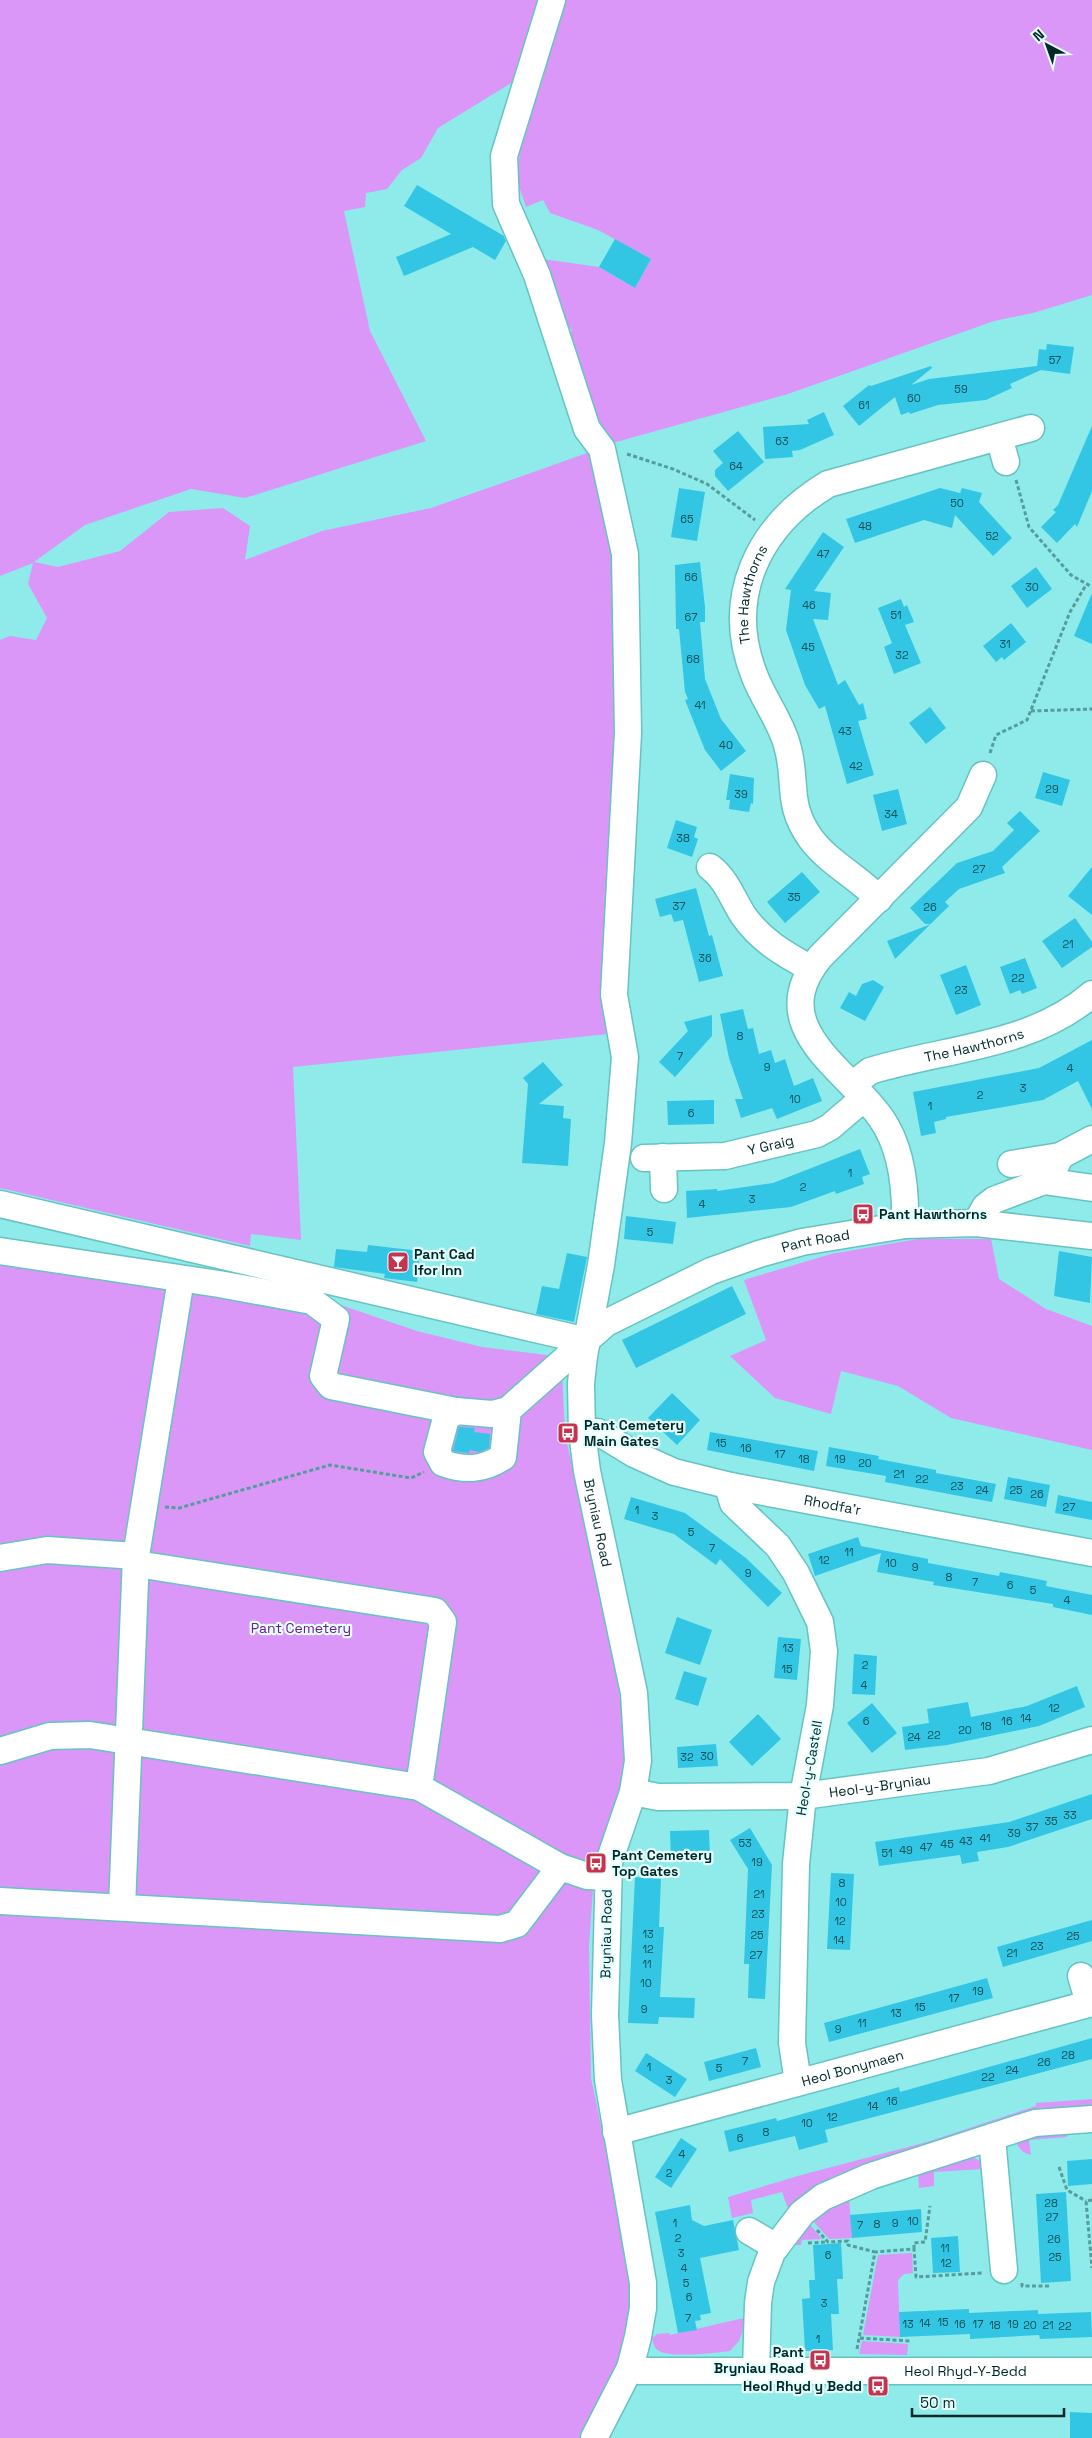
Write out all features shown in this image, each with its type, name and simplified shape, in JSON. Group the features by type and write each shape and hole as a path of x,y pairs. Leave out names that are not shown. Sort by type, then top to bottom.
{"street":[{"path":"552,0 504,156 506,204 537,274 587,429 602,449"},
{"name":"The Hawthorns","path":"879,899 823,853 799,818 792,799 790,758 787,743 754,676 747,649 743,621 746,594 752,568 771,532 807,496 828,484 1031,428"},
{"path":"999,437 1006,462"},
{"name":"Bryniau Road","path":"594,2438 630,2368 638,2337 643,2283 608,2080 605,2015 608,1877 610,1862 632,1792 638,1761 634,1694 587,1471 582,1432 581,1383 584,1356 618,1143 625,1057 614,995 628,734 625,554 602,449"},
{"path":"905,1225 899,1160 893,1139 881,1118 814,1044 805,1029 800,999 810,968 969,807 983,775"},
{"path":"710,868 721,876 744,915 760,935 782,953 810,968"},
{"name":"The Hawthorns","path":"858,1092 870,1071 1038,1028 1068,1012 1092,994"},
{"name":"Y Graig","path":"664,1189 653,1158 725,1156 817,1134 830,1126 858,1092"},
{"path":"1011,1164 1060,1156 1092,1139"},
{"path":"1044,1182 1053,1172 1060,1156"},
{"path":"976,1223 985,1207 994,1200 1044,1182 1092,1188"},
{"path":"0,1204 574,1338 588,1338"},
{"name":"Pant Road","path":"508,1410 606,1322 662,1293 719,1268 802,1242 905,1225 976,1223 1092,1236"},
{"path":"0,1252 312,1301 336,1319 323,1376 331,1386 456,1411 492,1414 508,1410 503,1457 494,1463 474,1469 458,1468 443,1463 437,1452 446,1418 456,1411"},
{"path":"122,1907 136,1560 180,1279"},
{"name":"Rhodfa'r","path":"582,1432 598,1432 634,1454 674,1472 732,1486 1092,1553"},
{"name":"Heol-y-Castell","path":"732,1486 730,1493 733,1503 778,1546 796,1572 820,1622 824,1651 823,1674 803,1796 796,1864 792,2043 798,2082"},
{"path":"0,1558 46,1550 136,1560 435,1611 443,1622 419,1788"},
{"path":"0,1751 50,1736 90,1735 419,1788 560,1868 587,1876 608,1877"},
{"name":"Heol-y-Bryniau","path":"632,1792 658,1797 803,1796 989,1771 1092,1740"},
{"path":"0,1901 500,1929 517,1924 560,1868"},
{"name":"Heol Bonymaen","path":"616,2132 1091,2003 1081,1976"},
{"path":"756,2371 760,2289 776,2247 802,2213 823,2197 871,2176 1035,2123 1092,2119"},
{"path":"992,2138 1003,2275"},
{"path":"749,2231 776,2247"},
{"name":"Heol Rhyd-Y-Bedd","path":"630,2368 640,2371 1092,2371"}],"path":[{"path":"602,449 630,454 707,484 771,532"},
{"path":"1006,462 1013,469 1029,527 1071,575 1092,587"},
{"path":"983,775 996,735 1027,720 1070,612 1086,585"},
{"path":"1031,710 1092,709"},
{"path":"145,1505 179,1508 330,1465 411,1478 424,1472 440,1458"},
{"path":"1060,2167 1067,2190 1086,2201 1092,2200"},
{"path":"1086,2201 1092,2268"},
{"path":"930,2206 925,2242 914,2243 916,2277 1003,2275 1022,2286 1051,2286"},
{"path":"817,2230 828,2242"},
{"path":"804,2243 848,2241 848,2245 875,2252 914,2248"},
{"path":"856,2352 875,2252"},
{"path":"860,2338 910,2341"}],"green space":[{"path":"0,0 545,0 521,77 438,128 421,158 402,170 387,189 366,193 365,207 344,211 370,331 426,441 245,498 191,489 85,525 34,562 58,567 120,551 169,512 223,508 250,526 245,560 322,531 431,508 590,452 614,556 618,627 614,679 618,744 608,1034 293,1067 301,1240 251,1234 250,1246 0,1188 0,640 10,636 36,640 47,618 28,584 33,563 0,576"},
{"path":"565,0 1092,0 1092,295 1033,313 994,321 788,394 609,444 598,427 566,342 572,330 566,325 542,259 599,267 635,288 651,259 598,230 550,213 543,200 526,207 517,181 521,139 541,85"},
{"path":"918,1239 991,1239 999,1279 1046,1309 1092,1326 1092,1450 951,1418 898,1386 841,1371 831,1414 775,1398 730,1356 766,1340 744,1280 831,1254"},
{"name":"Pant Cemetery","path":"0,1245 326,1300 417,1331 482,1347 547,1355 562,1371 565,1435 597,1573 624,1720 624,1776 613,1821 596,1861 588,1868 586,1884 593,1890 589,1945 591,2078 631,2270 631,2299 624,2342 611,2384 580,2438 0,2438"},
{"path":"1092,2099 1092,2108 792,2208 788,2209 782,2192 751,2200 753,2213 732,2218 728,2197 801,2175 927,2142 1036,2106 1036,2103"},
{"path":"1067,2133 1067,2137 1029,2140 1031,2155 1023,2152 1017,2145 1020,2138"},
{"path":"969,2156 984,2162 984,2169 934,2172 934,2186 919,2188 918,2174"},
{"path":"849,2197 852,2238 829,2239 811,2219 826,2207"},
{"path":"808,2222 822,2239 802,2240 801,2245 789,2245"},
{"path":"912,2253 913,2273 904,2274 898,2280 900,2337 863,2335 878,2255"},
{"path":"748,2317 747,2329 743,2330 739,2341 730,2351 694,2354 665,2353 655,2347 652,2338 657,2334 669,2333 670,2335"},
{"path":"862,2341 908,2344 907,2355 859,2354"}],"building":[{"path":"417,185 504,236 506,241 495,260 473,247 404,276 396,257 451,234 404,206"},
{"path":"615,239 651,259 635,288 599,267"},
{"path":"1047,344 1074,347 1070,374 1041,370 1010,384 1012,388 986,400 938,405 910,414 909,412 901,415 895,397 859,426 843,406 869,385 871,386 931,366 932,368 911,385 929,379 1037,366 1039,349 1046,350"},
{"path":"824,412 834,435 800,450 792,451 793,457 765,459 763,427 809,424 807,420"},
{"path":"1092,426 1092,491 1077,527 1075,524 1057,543 1041,527 1056,512 1053,510 1058,505"},
{"path":"738,431 764,462 728,491 715,476 715,470 723,463 713,451"},
{"path":"679,488 705,492 697,541 671,537"},
{"path":"940,488 960,493 962,488 982,493 979,502 1012,538 993,556 955,515 952,528 924,520 855,543 846,519"},
{"path":"823,532 844,547 814,591 831,593 828,620 813,619 838,685 845,680 859,705 863,703 867,719 858,721 874,775 847,784 825,706 819,709 805,685 786,630 791,590 785,589"},
{"path":"700,562 705,607 705,622 700,622 705,679 721,719 746,751 721,771 705,750 685,700 688,699 685,692 679,629 676,629 675,565"},
{"path":"1036,567 1052,589 1027,608 1011,586"},
{"path":"1092,593 1092,644 1074,636"},
{"path":"901,599 904,607 907,605 914,622 905,625 921,663 894,674 884,647 892,643 878,608"},
{"path":"1011,623 1026,642 1004,660 1002,657 996,662 983,646"},
{"path":"930,707 946,728 926,744 909,723"},
{"path":"1043,772 1070,780 1062,806 1035,798"},
{"path":"730,774 754,778 753,804 751,803 749,812 729,809 730,800 726,800"},
{"path":"898,789 907,824 882,831 873,795"},
{"path":"1020,811 1040,831 1002,867 1005,873 959,889 945,902 949,906 931,924 925,924 910,908 957,863 993,851 1014,830 1007,823"},
{"path":"676,820 697,827 694,837 698,839 692,857 667,848"},
{"path":"1092,867 1092,915 1068,896"},
{"path":"802,872 820,892 785,923 767,902"},
{"path":"696,888 709,936 712,935 723,976 699,982 683,920 674,922 671,914 660,917 655,899"},
{"path":"1075,918 1092,942 1092,947 1062,968 1042,941"},
{"path":"930,924 895,959 887,941"},
{"path":"1025,958 1037,988 1022,994 1020,990 1010,994 1000,967"},
{"path":"966,965 981,1005 956,1015 940,975"},
{"path":"873,980 884,987 865,1021 840,1008 849,992 856,996 862,984"},
{"path":"743,1009 748,1029 753,1028 759,1054 771,1050 775,1063 785,1059 794,1086 813,1078 822,1101 777,1119 772,1108 741,1118 735,1099 743,1099 729,1058 720,1014"},
{"path":"712,1015 712,1036 675,1077 659,1062 688,1031 684,1022"},
{"path":"1092,1040 1092,1109 1078,1081 1043,1100 946,1117 946,1119 934,1122 936,1133 921,1136 913,1092 1039,1068"},
{"path":"543,1062 563,1085 539,1104 564,1106 563,1118 571,1119 568,1166 522,1163 528,1084 523,1078"},
{"path":"714,1100 714,1124 668,1125 667,1101"},
{"path":"860,1149 870,1174 862,1177 864,1184 836,1194 835,1191 791,1207 687,1218 686,1191 717,1189 717,1191 773,1183"},
{"path":"626,1216 676,1222 673,1244 624,1239"},
{"path":"368,1245 420,1251 417,1282 384,1278 385,1274 334,1267 336,1249 367,1252"},
{"path":"1059,1251 1092,1257 1090,1303 1054,1296"},
{"path":"567,1253 587,1257 574,1322 536,1314 542,1286 559,1289"},
{"path":"732,1286 746,1314 636,1368 622,1340"},
{"path":"672,1393 700,1420 677,1445 648,1418"},
{"path":"459,1427 475,1428 474,1432 490,1434 489,1448 479,1452 470,1450 469,1453 453,1451"},
{"path":"710,1432 818,1451 814,1471 707,1450"},
{"path":"829,1447 879,1456 878,1459 936,1470 936,1473 996,1484 992,1502 885,1482 886,1476 826,1466"},
{"path":"1008,1477 1050,1485 1046,1507 1004,1499"},
{"path":"1058,1495 1092,1502 1092,1520 1055,1513"},
{"path":"631,1497 685,1513 746,1558 782,1593 768,1607 720,1559 716,1565 674,1534 624,1519"},
{"path":"858,1537 861,1546 928,1559 928,1563 999,1576 1000,1572 1047,1581 1046,1586 1092,1595 1092,1615 1053,1607 1053,1604 933,1585 934,1582 877,1572 881,1553 815,1576 808,1554"},
{"path":"677,1617 712,1630 700,1665 665,1653"},
{"path":"778,1637 801,1639 797,1680 774,1678"},
{"path":"854,1654 877,1656 875,1695 852,1694"},
{"path":"684,1671 707,1678 698,1706 675,1699"},
{"path":"1077,1686 1085,1707 1039,1726 947,1745 905,1750 902,1727 929,1723 927,1709 968,1702 971,1717 1027,1706"},
{"path":"872,1703 897,1733 872,1753 847,1723"},
{"path":"758,1714 781,1739 752,1766 729,1742"},
{"path":"716,1744 718,1766 678,1768 677,1747"},
{"path":"1092,1794 1092,1819 1008,1847 977,1852 979,1861 962,1864 960,1855 879,1866 875,1842 1009,1822"},
{"path":"750,1828 772,1865 765,1999 748,1998 749,1964 744,1964 748,1869 730,1840"},
{"path":"709,1830 710,1858 671,1859 670,1831"},
{"path":"831,1873 854,1874 850,1950 827,1949"},
{"path":"635,1877 661,1879 659,1927 664,1927 660,1997 695,1998 694,2018 659,2017 658,2024 628,2023"},
{"path":"1092,1920 1092,1941 1003,1967 997,1947"},
{"path":"987,1978 993,1998 829,2042 824,2023"},
{"path":"1092,2038 1092,2059 825,2130 828,2142 799,2150 795,2136 729,2152 724,2131 776,2118 777,2121 899,2087 900,2092"},
{"path":"756,2048 761,2067 709,2081 704,2062"},
{"path":"646,2053 687,2079 675,2097 635,2071"},
{"path":"681,2138 697,2149 671,2188 655,2177"},
{"path":"1092,2159 1092,2184 1068,2186 1067,2161"},
{"path":"1066,2192 1071,2281 1041,2283 1036,2194"},
{"path":"690,2205 692,2220 704,2226 733,2220 739,2250 700,2258 711,2313 700,2315 701,2320 695,2321 697,2330 678,2333 655,2212"},
{"path":"921,2209 922,2232 852,2238 850,2215"},
{"path":"958,2236 960,2272 933,2273 931,2238"},
{"path":"841,2243 843,2279 837,2279 839,2314 831,2314 833,2350 805,2351 802,2299 810,2298 809,2280 815,2280 813,2245"},
{"path":"969,2309 969,2313 1038,2310 1038,2314 1091,2312 1092,2337 1040,2339 1039,2335 970,2339 970,2334 900,2337 899,2312"},
{"path":"1070,2412 1092,2413 1092,2438 1070,2438"}],"place":[{"name":"Pant Hawthorns","path":"863,1214"},
{"name":"Pant Cad Ifor Inn","path":"398,1262"},
{"name":"Pant Cemetery Main Gates","path":"568,1433"},
{"name":"Pant Cemetery Top Gates","path":"596,1863"},
{"name":"Pant Bryniau Road","path":"820,2360"},
{"name":"Heol Rhyd y Bedd","path":"878,2386"}]}
